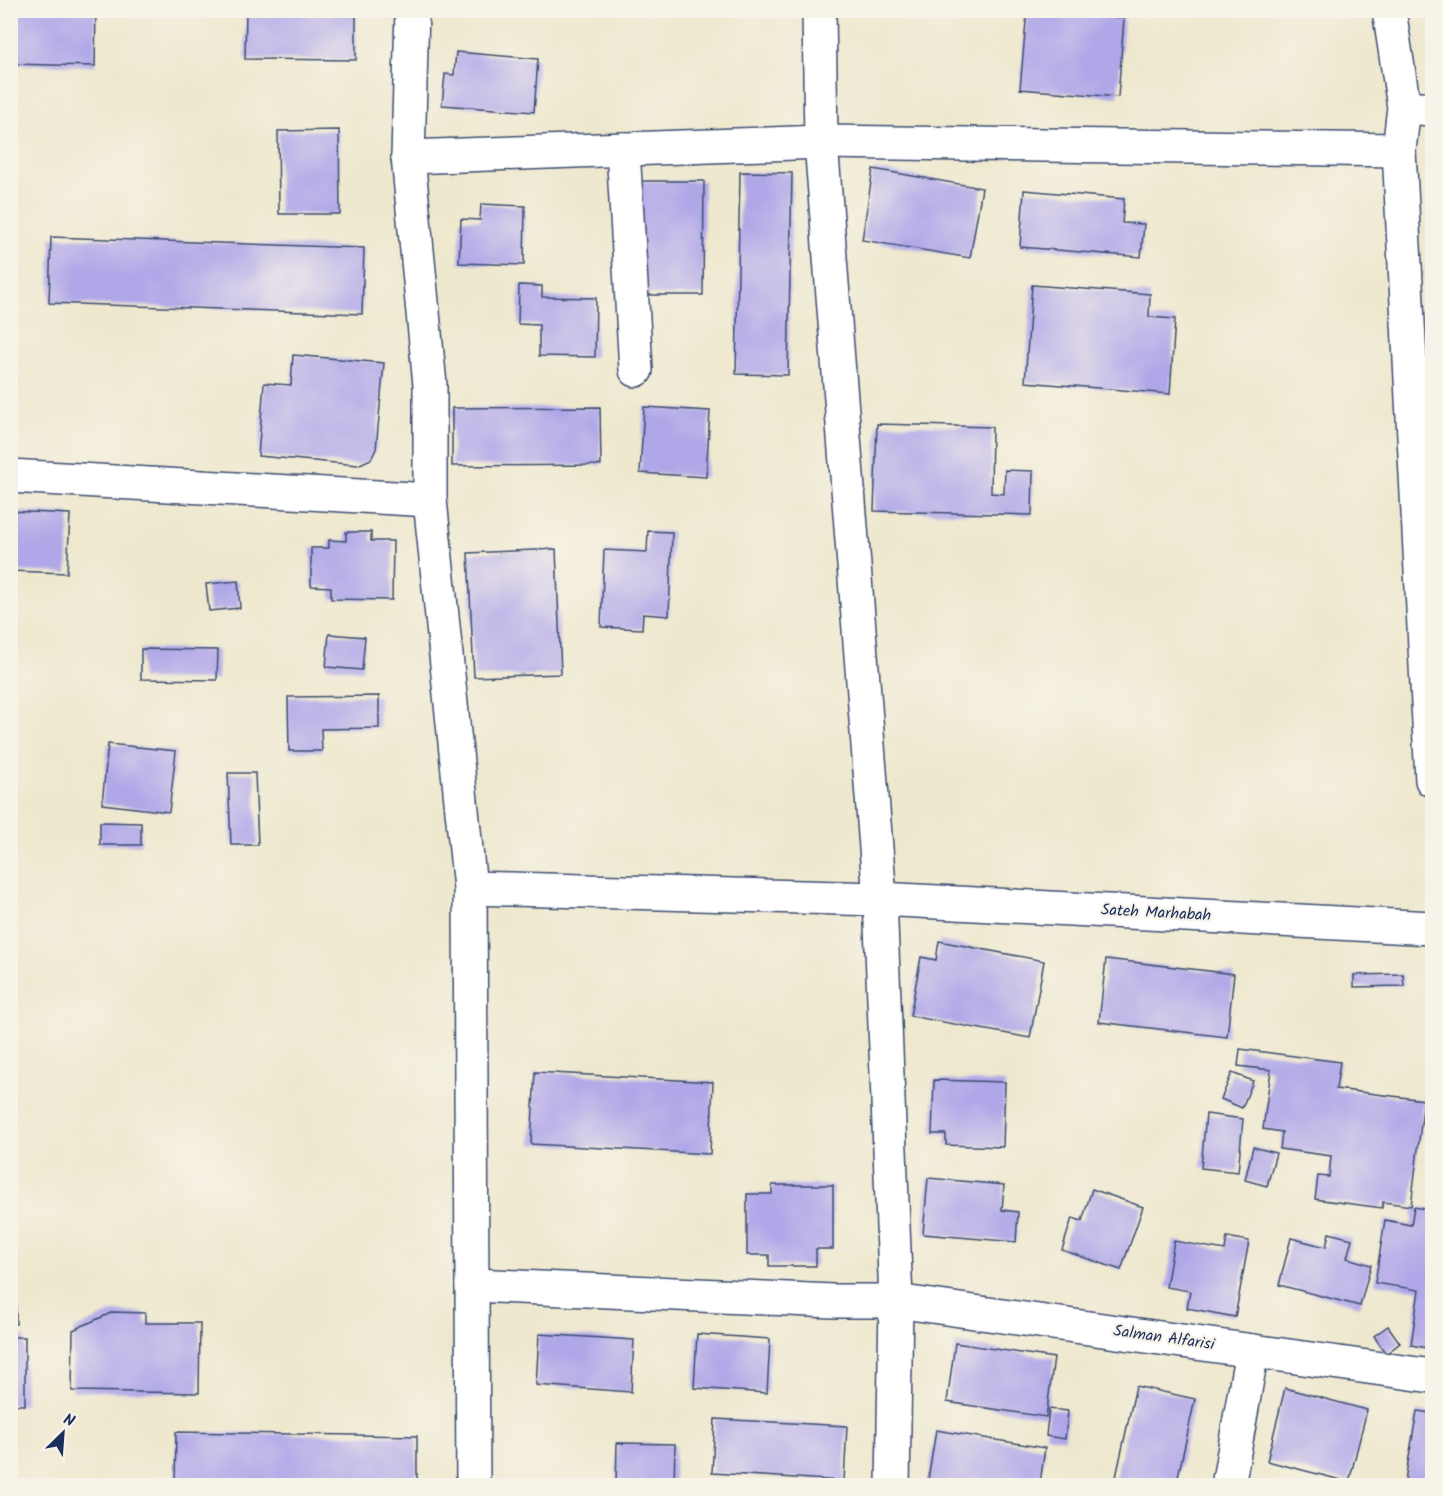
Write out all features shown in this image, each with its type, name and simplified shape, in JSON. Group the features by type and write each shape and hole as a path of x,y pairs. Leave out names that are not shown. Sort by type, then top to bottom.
{"street":[{"path":"412,10 408,157 430,384 430,500 470,888 473,1485"},
{"path":"819,10 821,142 880,898 896,1301 892,1485"},
{"path":"1389,10 1418,108 1399,150 1432,779"},
{"path":"408,157 821,142 1399,150"},
{"path":"623,149 636,370"},
{"path":"10,476 430,500"},
{"name":"Sateh Marhabah","path":"470,888 880,898 1432,928"},
{"name":"Salman Alfarisi","path":"472,1285 833,1301 896,1301 1432,1376"},
{"path":"1228,1485 1252,1351"}],"building":[{"path":"10,10 96,10 95,66 10,64"},
{"path":"246,10 356,10 356,60 245,59"},
{"path":"1027,10 1124,18 1118,97 1020,89"},
{"path":"456,52 538,59 534,112 442,105 445,74 454,75"},
{"path":"339,130 340,214 279,214 278,131"},
{"path":"873,169 982,188 970,258 862,240"},
{"path":"740,172 792,173 788,375 736,374"},
{"path":"635,181 704,181 703,295 635,295"},
{"path":"1024,190 1124,199 1122,223 1144,224 1141,257 1020,247"},
{"path":"481,204 525,206 524,265 459,263 461,219 480,220"},
{"path":"51,237 364,248 362,314 49,303"},
{"path":"519,285 542,286 542,297 596,298 595,357 539,356 539,325 518,324"},
{"path":"1032,285 1150,294 1149,317 1175,319 1170,394 1025,382"},
{"path":"293,355 384,363 376,449 371,459 358,465 258,456 264,383 291,385"},
{"path":"600,407 601,465 452,466 452,408"},
{"path":"644,407 710,411 706,477 640,473"},
{"path":"877,424 992,427 991,493 1004,494 1005,470 1033,471 1032,515 874,511"},
{"path":"10,511 70,514 67,573 10,571"},
{"path":"648,531 672,532 669,616 643,614 642,629 601,627 604,550 647,552"},
{"path":"346,532 371,532 371,541 393,541 392,600 331,599 331,587 311,586 311,548 329,548 329,540 346,541"},
{"path":"556,549 561,674 474,677 468,553"},
{"path":"238,581 240,608 209,611 206,584"},
{"path":"329,634 365,637 362,670 326,667"},
{"path":"141,649 218,650 217,680 141,679"},
{"path":"379,696 379,728 321,729 322,751 289,751 288,697"},
{"path":"108,744 176,751 169,812 102,804"},
{"path":"228,773 255,773 258,845 231,845"},
{"path":"100,822 141,823 141,845 100,845"},
{"path":"939,941 1044,961 1030,1038 910,1016 921,957 936,960"},
{"path":"1106,959 1234,974 1227,1037 1099,1022"},
{"path":"1403,974 1404,986 1354,987 1354,975"},
{"path":"1240,1049 1340,1062 1336,1089 1424,1100 1411,1206 1383,1202 1382,1208 1315,1199 1318,1176 1329,1177 1331,1156 1280,1149 1282,1132 1263,1129 1271,1070 1238,1066"},
{"path":"535,1072 713,1082 710,1154 531,1144"},
{"path":"1232,1073 1253,1081 1242,1108 1221,1099"},
{"path":"934,1080 1005,1082 1003,1147 946,1145 946,1134 932,1134"},
{"path":"1206,1114 1243,1119 1238,1172 1201,1168"},
{"path":"1253,1147 1276,1153 1267,1186 1245,1180"},
{"path":"928,1178 1004,1185 1002,1210 1018,1212 1016,1242 923,1234"},
{"path":"772,1185 833,1185 833,1249 816,1249 816,1266 769,1266 769,1255 747,1255 747,1194 772,1194"},
{"path":"1092,1189 1143,1207 1121,1270 1062,1250 1072,1218 1082,1221"},
{"path":"1414,1207 1432,1210 1430,1227 1432,1228 1432,1349 1411,1345 1419,1290 1375,1283 1385,1220 1411,1225"},
{"path":"1329,1233 1352,1239 1347,1258 1371,1265 1360,1306 1279,1285 1291,1238 1326,1247"},
{"path":"1227,1237 1249,1241 1235,1317 1187,1308 1190,1291 1166,1287 1174,1241 1225,1250"},
{"path":"10,1301 16,1301 16,1324 10,1324"},
{"path":"113,1312 145,1313 145,1323 200,1323 199,1393 72,1391 73,1330"},
{"path":"1388,1326 1400,1343 1386,1354 1374,1336"},
{"path":"539,1334 634,1340 631,1392 536,1385"},
{"path":"697,1334 770,1339 767,1393 694,1388"},
{"path":"10,1337 25,1337 25,1405 10,1405"},
{"path":"955,1343 1054,1358 1046,1417 947,1402"},
{"path":"1136,1386 1195,1399 1176,1486 1114,1486"},
{"path":"1285,1388 1367,1410 1349,1482 1267,1461"},
{"path":"1049,1409 1068,1411 1065,1439 1046,1436"},
{"path":"1417,1411 1432,1413 1432,1486 1404,1486"},
{"path":"715,1419 847,1426 844,1481 712,1473"},
{"path":"936,1430 1045,1448 1040,1483 1050,1484 1049,1486 927,1486"},
{"path":"176,1432 417,1436 417,1486 175,1486"},
{"path":"617,1443 675,1444 674,1486 616,1486"}]}
